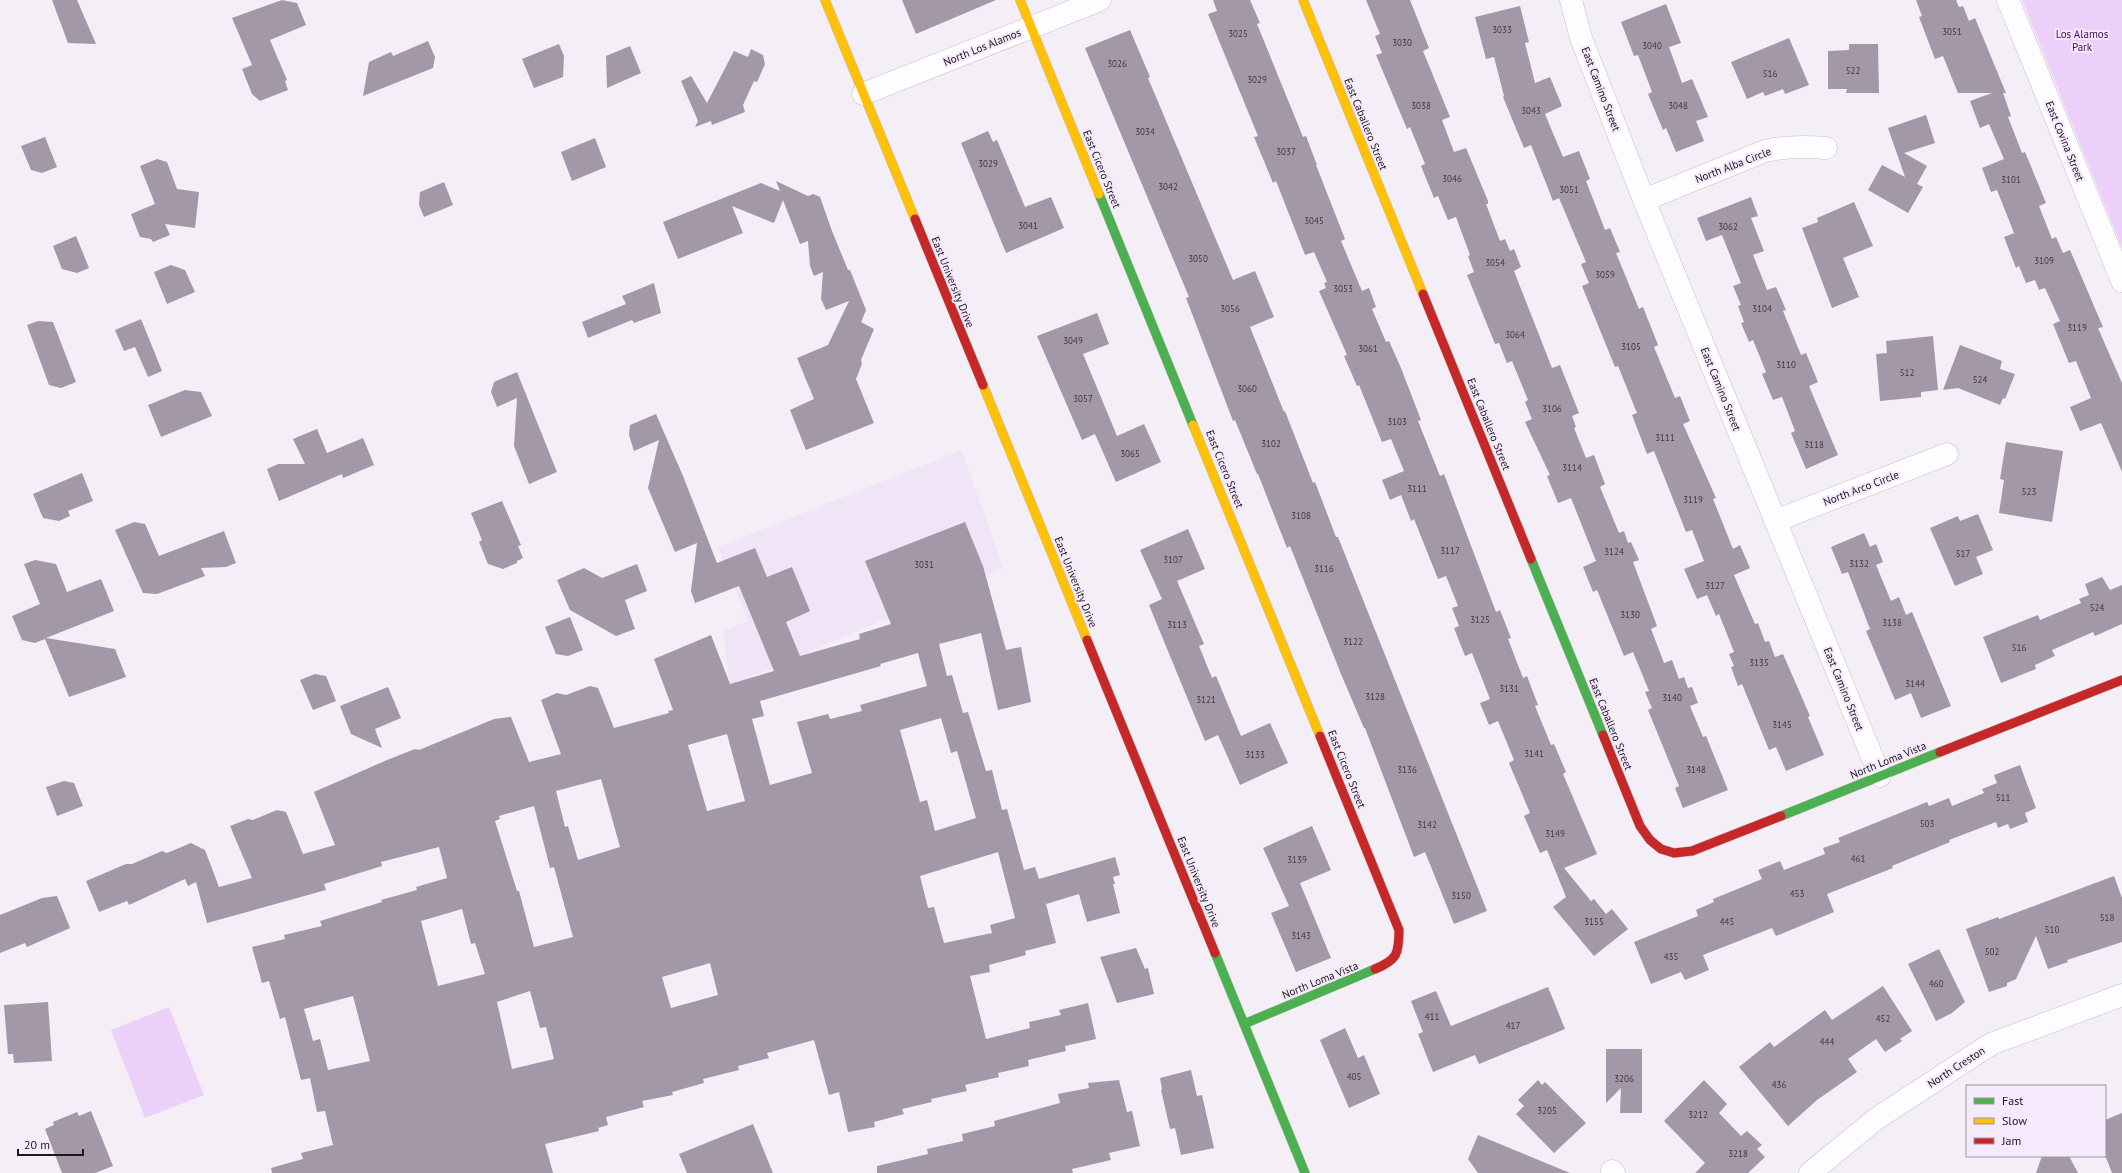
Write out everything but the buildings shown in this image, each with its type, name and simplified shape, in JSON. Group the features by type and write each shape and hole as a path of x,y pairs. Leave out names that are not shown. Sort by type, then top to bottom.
{"street":[{"name":"East University Drive","path":"825,0 1305,1173"},
{"name":"East Cicero Street","path":"1020,0 1397,922 1400,939 1399,949"},
{"name":"North Los Alamos","path":"863,94 1100,0"},
{"name":"East Caballero Street","path":"1302,0 1640,826 1652,844 1661,850"},
{"name":"East Camino Street","path":"1571,0 1581,38 1644,200 1880,776"},
{"name":"East Covina Street","path":"2008,0 2122,281"},
{"name":"North Alba Circle","path":"1644,200 1765,151 1781,147 1797,146 1826,148"},
{"name":"North Arco Circle","path":"1776,521 1948,454"},
{"name":"North Loma Vista","path":"1661,850 1672,853 1692,851 2122,680"},
{"name":"North Loma Vista","path":"1244,1024 1381,968 1389,963 1399,949"},
{"name":"North Creston","path":"1810,1173 1876,1119 1991,1044 2122,995"}],"shaded area":[{"path":"962,450 1003,568 730,686 723,631 748,621 718,547"}],"green space":[{"name":"Los Alamos Park","path":"2022,0 2122,0 2122,248"},
{"path":"169,1007 204,1095 145,1118 111,1030"}],"traffic: fast":[{"path":"1099,194 1193,425"},
{"path":"1531,559 1603,735"},
{"path":"1781,816 1940,752"},
{"path":"1215,953 1305,1173"},
{"path":"1244,1024 1375,969"}],"traffic: slow":[{"path":"825,0 915,219"},
{"path":"1020,0 1099,194"},
{"path":"1303,0 1423,294"},
{"path":"983,385 1087,640"},
{"path":"1193,425 1320,736"}],"traffic: jam":[{"path":"915,219 983,385"},
{"path":"1423,294 1531,559"},
{"path":"1087,640 1215,953"},
{"path":"1940,752 2122,680"},
{"path":"1603,735 1640,826 1650,840 1661,849 1674,853 1692,851 1781,816"},
{"path":"1320,736 1399,930 1398,945 1395,955 1388,962 1375,969"}]}
